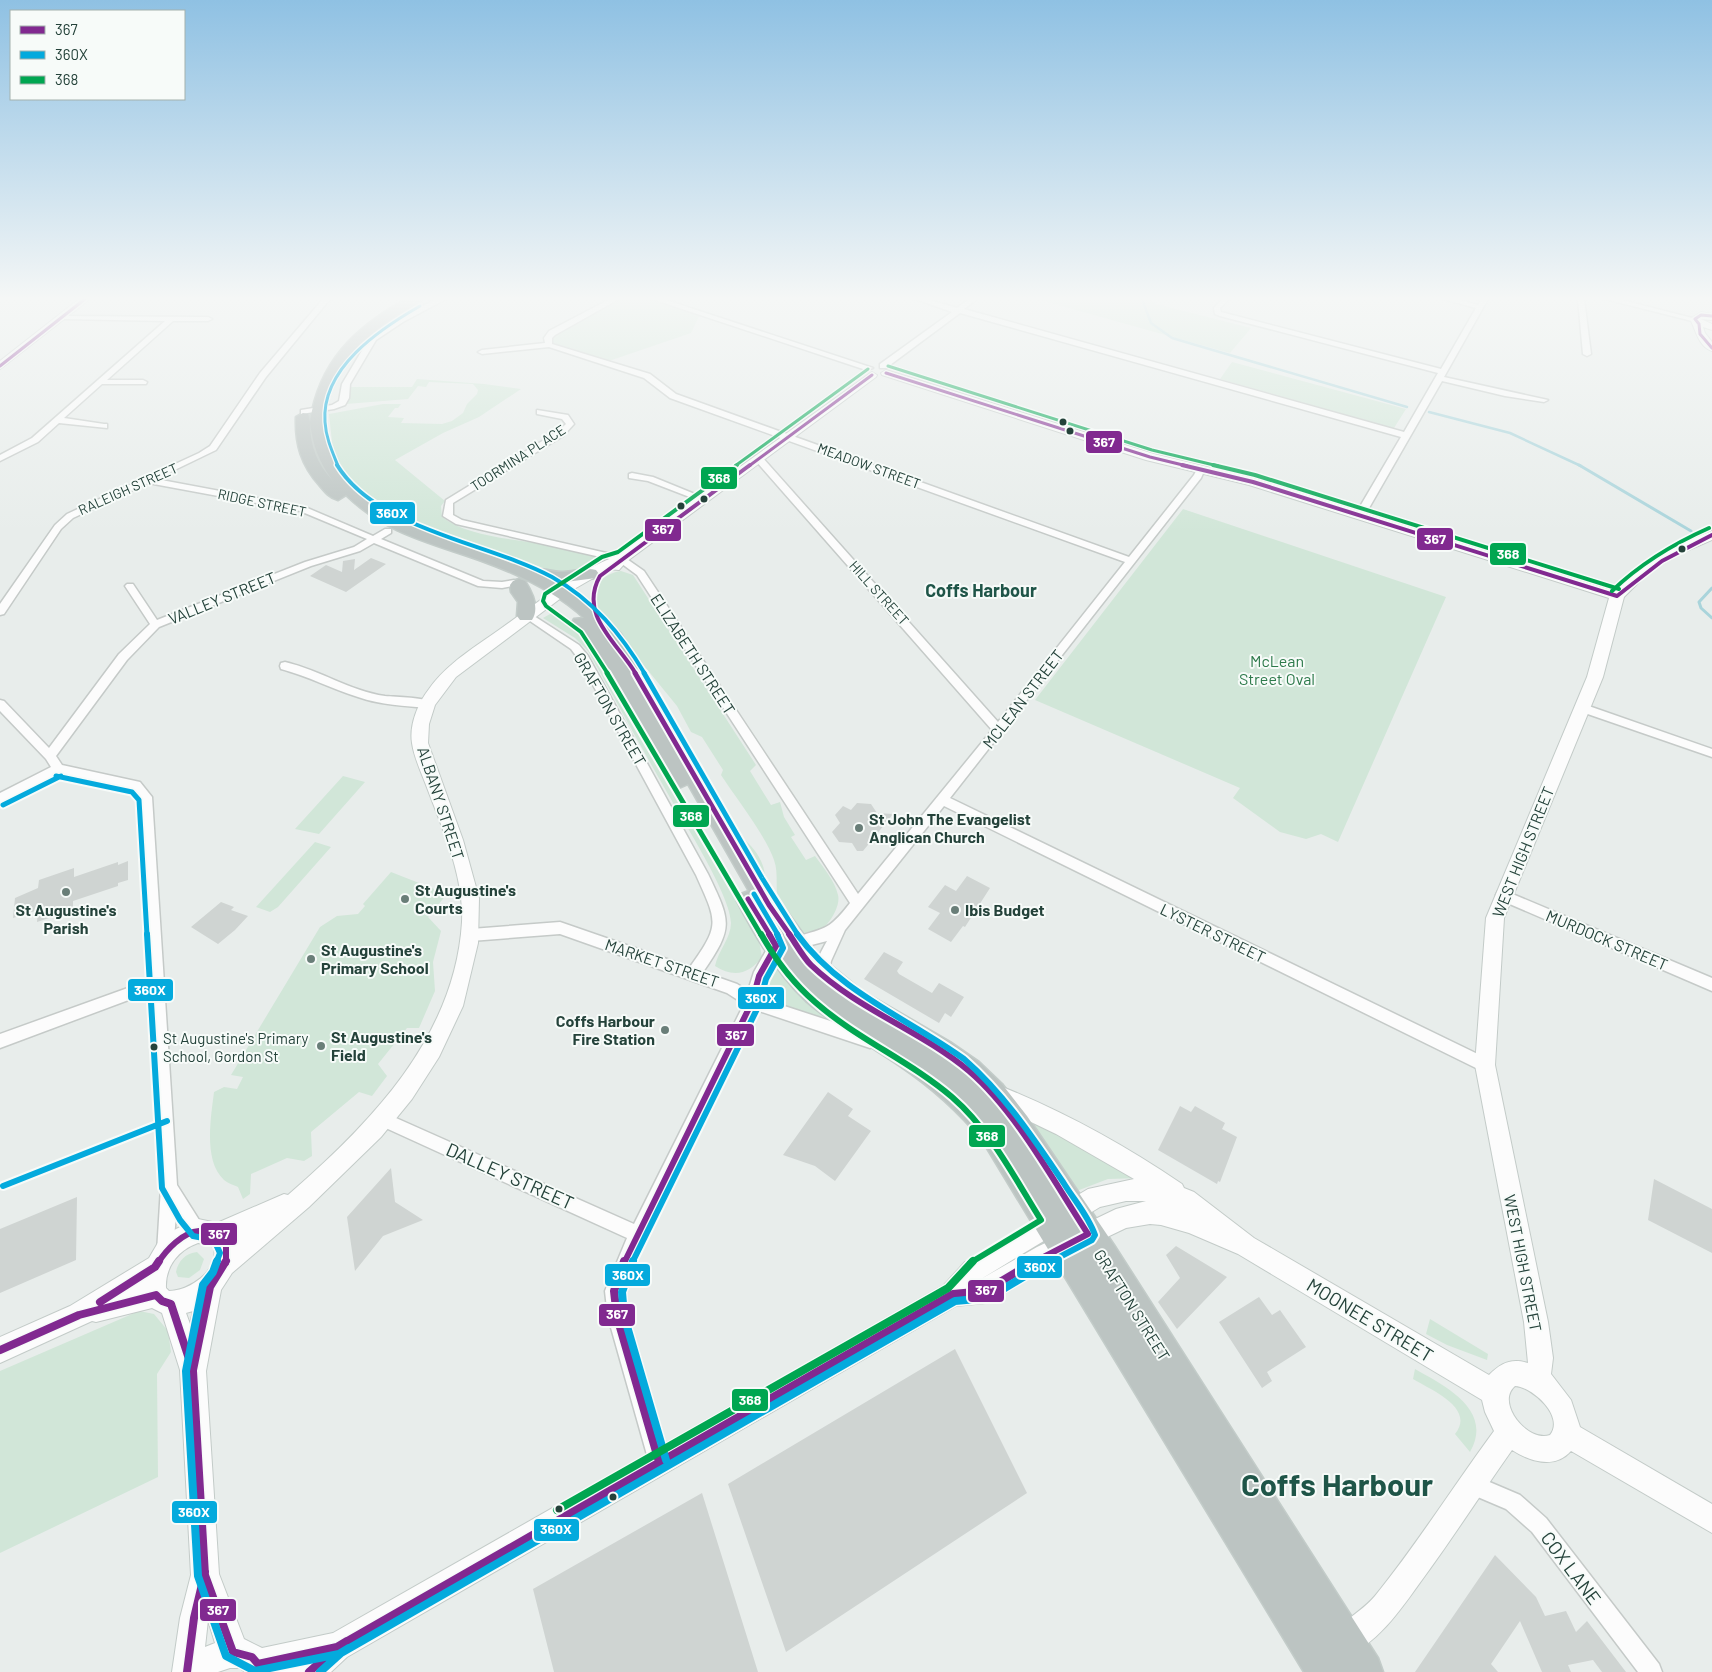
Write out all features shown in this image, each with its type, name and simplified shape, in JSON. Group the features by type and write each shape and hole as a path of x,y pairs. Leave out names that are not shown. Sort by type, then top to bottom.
{"highway":[{"path":"311,411 310,392 320,377"},
{"path":"311,411 330,377"},
{"name":"GRAFTON STREET","path":"311,411 322,451 333,472 365,503 410,530 487,557 595,616 614,638 626,656 769,905 807,985 835,1009 903,1052 951,1086 976,1110 1069,1228"},
{"name":"GRAFTON STREET","path":"311,411 305,448 309,464 345,502 381,535 440,555 514,586 560,598 597,641 786,944 822,976 854,999 956,1060 992,1093 1017,1126 1069,1228 1333,1664"},
{"path":"487,557 497,557 556,578 595,576 590,594 595,616"},
{"path":"514,586 527,601 524,621"}],"street":[{"path":"0,458 34,440 106,377"},
{"name":"RALEIGH STREET","path":"0,612 58,527 70,516 202,456 213,448 262,377"},
{"path":"311,411 334,407 344,401 346,384 350,377"},
{"name":"MEADOW STREET","path":"648,377 673,396 1132,560"},
{"name":"ALBANY STREET","path":"226,1264 352,1152 382,1119 429,1055 461,987 471,935 471,915 466,881 420,743 419,732 428,704 453,671 469,656 595,576 606,564 621,559 787,437 862,377"},
{"path":"905,377 1150,457 1253,482 1617,596 1648,566 1665,555 1712,535"},
{"path":"1198,377 1405,435"},
{"path":"1360,516 1405,435 1441,377"},
{"path":"1449,377 1505,394 1544,400"},
{"path":"100,382 144,382"},
{"name":"TOORMINA PLACE","path":"448,516 450,502 560,434 570,424 565,417 540,412"},
{"path":"58,420 104,426"},
{"name":"HILL STREET","path":"758,458 998,730"},
{"name":"MCLEAN STREET","path":"822,976 824,961 840,926 998,730 1198,476 1201,469"},
{"path":"632,476 650,479 703,499"},
{"name":"RIDGE STREET","path":"146,480 296,507 381,535"},
{"name":"ELIZABETH STREET","path":"448,516 459,522 621,559 641,573 858,904"},
{"name":"VALLEY STREET","path":"50,756 123,657 154,625 308,564 356,549 381,535"},
{"path":"130,586 154,625"},
{"name":"WEST HIGH STREET","path":"1537,1379 1539,1355 1536,1322 1485,1065 1493,934 1495,918 1503,895 1595,677 1617,596"},
{"name":"GRAFTON STREET","path":"524,621 575,647 584,659 702,874 718,909 721,931 693,974"},
{"path":"285,666 306,670 355,693 428,704"},
{"path":"0,704 50,756 58,769"},
{"path":"1583,708 1712,753"},
{"path":"0,798 58,769 131,784 144,792 148,808 169,1187 160,1260 153,1287 163,1300 193,1371"},
{"name":"LYSTER STREET","path":"942,800 1485,1065"},
{"name":"MURDOCK STREET","path":"1503,895 1712,985"},
{"name":"MCLEAN STREET","path":"786,944 826,935 840,926"},
{"name":"MARKET STREET","path":"471,935 560,928 732,988 752,1002 903,1052"},
{"path":"659,1462 617,1316 614,1291 624,1262 637,1234 752,1002 759,976 786,944"},
{"path":"0,1041 158,984"},
{"path":"992,1093 1024,1106 1090,1140 1144,1172 1186,1200 1246,1246"},
{"name":"DALLEY STREET","path":"382,1119 637,1234"},
{"path":"79,1315 163,1300 191,1301 210,1288 226,1264 226,1244 186,1216 169,1187"},
{"path":"309,1672 337,1647 953,1294 985,1290 1069,1228 1096,1197 1126,1190 1151,1190 1186,1200"},
{"name":"ALBANY STREET","path":"209,1233 298,1199"},
{"path":"1069,1228 1150,1212 1191,1222 1246,1246"},
{"path":"0,1350 79,1315 160,1260 186,1235 209,1233"},
{"name":"MOONEE STREET","path":"1246,1246 1494,1392"},
{"path":"187,1672 194,1618 205,1575 193,1371 210,1288"},
{"path":"1510,1373 1519,1373 1537,1379 1555,1396 1563,1409 1566,1434 1562,1443 1554,1449 1532,1448 1510,1431 1497,1412 1494,1392 1502,1377 1510,1373"},
{"path":"1333,1664 1384,1608 1510,1431"},
{"path":"1566,1434 1712,1519"},
{"name":"COX LANE","path":"1473,1485 1513,1502 1539,1525 1651,1672"},
{"path":"205,1575 217,1603 251,1663"},
{"path":"194,1672 217,1655 251,1663 337,1647"}],"green space":[{"path":"1221,377 1288,377 1406,409 1394,428 1220,379"},
{"path":"417,379 484,384 521,389 479,417 443,433 395,460 445,501 441,506 442,517 457,526 475,532 580,551 598,557 591,565 561,574 502,554 429,534 370,498 342,474 333,451 329,414 383,404 401,404 388,417 404,418 401,423 442,424 452,421 463,413 467,404 477,394 478,390 473,384 429,382 426,387 418,386 408,399 346,404 349,397 348,387 412,387"},
{"name":"McLean Street Oval","path":"1183,509 1446,597 1338,842 1321,834 1306,839 1280,832 1233,798 1240,788 1035,700"},
{"path":"621,571 633,575 756,765 750,771 771,805 780,802 784,817 795,835 791,837 806,860 815,856 828,874 838,895 838,901 833,916 821,930 808,934 801,932 782,910 777,894 775,864 770,850 721,775 723,770 702,737 691,732 677,706 597,608 596,595 599,584 608,575"},
{"path":"550,614 564,617 576,627 597,652 758,935 762,957 747,970 735,973 715,966 729,934 731,923 729,911 715,877 588,651 575,638 543,618"},
{"path":"648,682 661,697 745,840 760,859 764,869 765,881"},
{"path":"343,776 365,782 319,834 295,829"},
{"path":"315,842 331,847 278,907 270,912 256,907"},
{"name":"St Augustine's Field","path":"391,872 447,894 428,917 441,931 433,962 435,991 419,1028 407,1028 378,1064 387,1076 372,1096 359,1092 311,1132 312,1156 304,1161 287,1158 251,1174 250,1194 243,1199 238,1187 224,1180 217,1172 213,1162 210,1138 214,1092 224,1087 237,1089 243,1077 231,1075 320,927 337,916 358,914 365,906 363,904"},
{"path":"773,961 833,1020 829,1022 773,1003 764,997 762,987"},
{"path":"1032,1121 1142,1178 1108,1179 1074,1192 1036,1133"},
{"path":"197,1252 204,1259 200,1270 189,1278 178,1277 176,1272 181,1261 189,1254"},
{"path":"139,1311 154,1314 168,1331 171,1352 157,1374 158,1477 0,1553 0,1371"},
{"path":"1430,1319 1488,1354 1487,1360 1447,1345 1426,1334"},
{"path":"1415,1369 1452,1392 1463,1401 1471,1412 1476,1424 1476,1437 1470,1452 1455,1434 1460,1425 1460,1416 1456,1408 1440,1394 1413,1379"}],"building":[{"path":"371,558 386,564 346,592 310,576 326,565 342,572 343,561 355,559 354,570"},
{"name":"St John The Evangelist Anglican Church","path":"857,803 871,804 877,813 893,814 863,851 857,851 852,843 839,842 832,832 840,823 835,815 843,806 851,810"},
{"name":"St Augustine's Parish","path":"128,861 128,880 118,883 118,886 73,901 73,910 37,922 38,910 13,918 15,898 38,888 39,880 74,868 74,877 118,862 118,865"},
{"name":"Ibis Budget","path":"967,876 990,888 965,927 963,926 951,942 928,929 940,913 928,907 945,885 956,891"},
{"path":"221,902 234,907 231,910 248,916 218,944 191,927"},
{"path":"884,952 903,962 897,971 899,974 932,993 939,983 964,997 951,1017 945,1013 939,1023 864,979"},
{"path":"828,1092 853,1109 848,1116 871,1131 835,1181 815,1166 783,1155"},
{"path":"1180,1106 1191,1112 1195,1106 1225,1123 1222,1129 1237,1137 1220,1182 1218,1181 1217,1184 1158,1150"},
{"path":"391,1168 395,1202 423,1220 383,1236 355,1271 347,1217"},
{"path":"1654,1179 1712,1209 1712,1253 1648,1220"},
{"path":"77,1197 76,1260 0,1293 0,1229"},
{"path":"1176,1246 1227,1277 1177,1329 1158,1302 1180,1278 1166,1255"},
{"path":"1259,1297 1272,1315 1280,1310 1306,1347 1267,1372 1272,1381 1262,1388 1219,1322"},
{"path":"955,1349 1027,1493 786,1652 728,1484"},
{"path":"702,1493 758,1672 554,1672 533,1589"},
{"path":"1495,1555 1536,1597 1545,1616 1566,1611 1576,1632 1587,1621 1626,1672 1602,1672 1593,1660 1568,1665 1571,1672 1542,1672 1520,1621 1491,1664 1498,1672 1415,1672"}],"waterway":[{"path":"1305,377 1407,407"},
{"path":"1429,412 1510,433 1580,465"},
{"path":"1580,465 1691,531"},
{"path":"1712,588 1699,602 1701,608 1712,618"}],"transit line":[{"name":"360X","path":"320,1672 341,1653 955,1301 988,1298 1049,1262 1092,1240 1095,1235 1086,1215 1026,1126 982,1074 945,1045 847,984 818,961 804,944 770,892 632,653 600,612 576,592 539,571 500,554 394,514 372,501 353,486 338,467 328,443 325,420 328,399 338,377"},
{"name":"368","path":"557,1510 948,1288 968,1264 1041,1220 1001,1155 979,1124 966,1110 921,1073 823,1009 788,974 770,950 591,645 581,632 546,606 543,601 545,594 602,557 618,552 857,377"},
{"name":"367","path":"309,1672 337,1647 953,1294 985,1291 1045,1255 1088,1234 1017,1126 992,1093 969,1071 941,1051 853,999 810,964 769,905 626,657 604,629 593,609 594,587 600,576 869,377"},
{"name":"367","path":"899,377 1150,457 1253,482 1617,596"},
{"name":"368","path":"923,377 1152,450 1255,475 1619,589"},
{"name":"368","path":"1612,591 1634,571 1657,555 1709,528"},
{"name":"367","path":"1617,596 1662,561 1712,535"},
{"name":"360X","path":"56,776 132,792 139,800 162,1188 180,1220 193,1236 214,1240 220,1253 213,1272 203,1285 186,1371 198,1576 226,1656 247,1665 255,1671 339,1654 349,1648"},
{"name":"360X","path":"3,805 61,776"},
{"name":"360X","path":"666,1460 624,1316 622,1292 631,1265 759,1005 766,979 783,948 782,942 754,894"},
{"name":"367","path":"659,1462 617,1317 614,1291 624,1262 752,1002 759,976 776,946 748,899"},
{"name":"360X","path":"3,1186 167,1121"},
{"name":"367","path":"100,1302 155,1267 165,1252 187,1235 198,1231 219,1234 226,1244 226,1264 210,1287 193,1370"},
{"name":"367","path":"0,1350 79,1315 156,1295 162,1301 171,1304 193,1371 205,1575 233,1652 252,1657 258,1664 337,1647 347,1641"},
{"name":"367","path":"187,1672 194,1618 205,1572"}],"place":[{"name":"St John The Evangelist Anglican Church","path":"859,828"},
{"name":"St Augustine's Parish","path":"66,892"},
{"name":"St Augustine's Courts","path":"405,899"},
{"name":"Ibis Budget","path":"955,910"},
{"name":"St Augustine's Primary School","path":"311,959"},
{"name":"Coffs Harbour Fire Station","path":"665,1030"},
{"name":"St Augustine's Field","path":"321,1046"},
{"name":"St Augustine's Primary School, Gordon St","path":"154,1047"}],"district":[{"name":"Coffs Harbour","path":"981,591"},
{"name":"Coffs Harbour","path":"1337,1485"}]}
